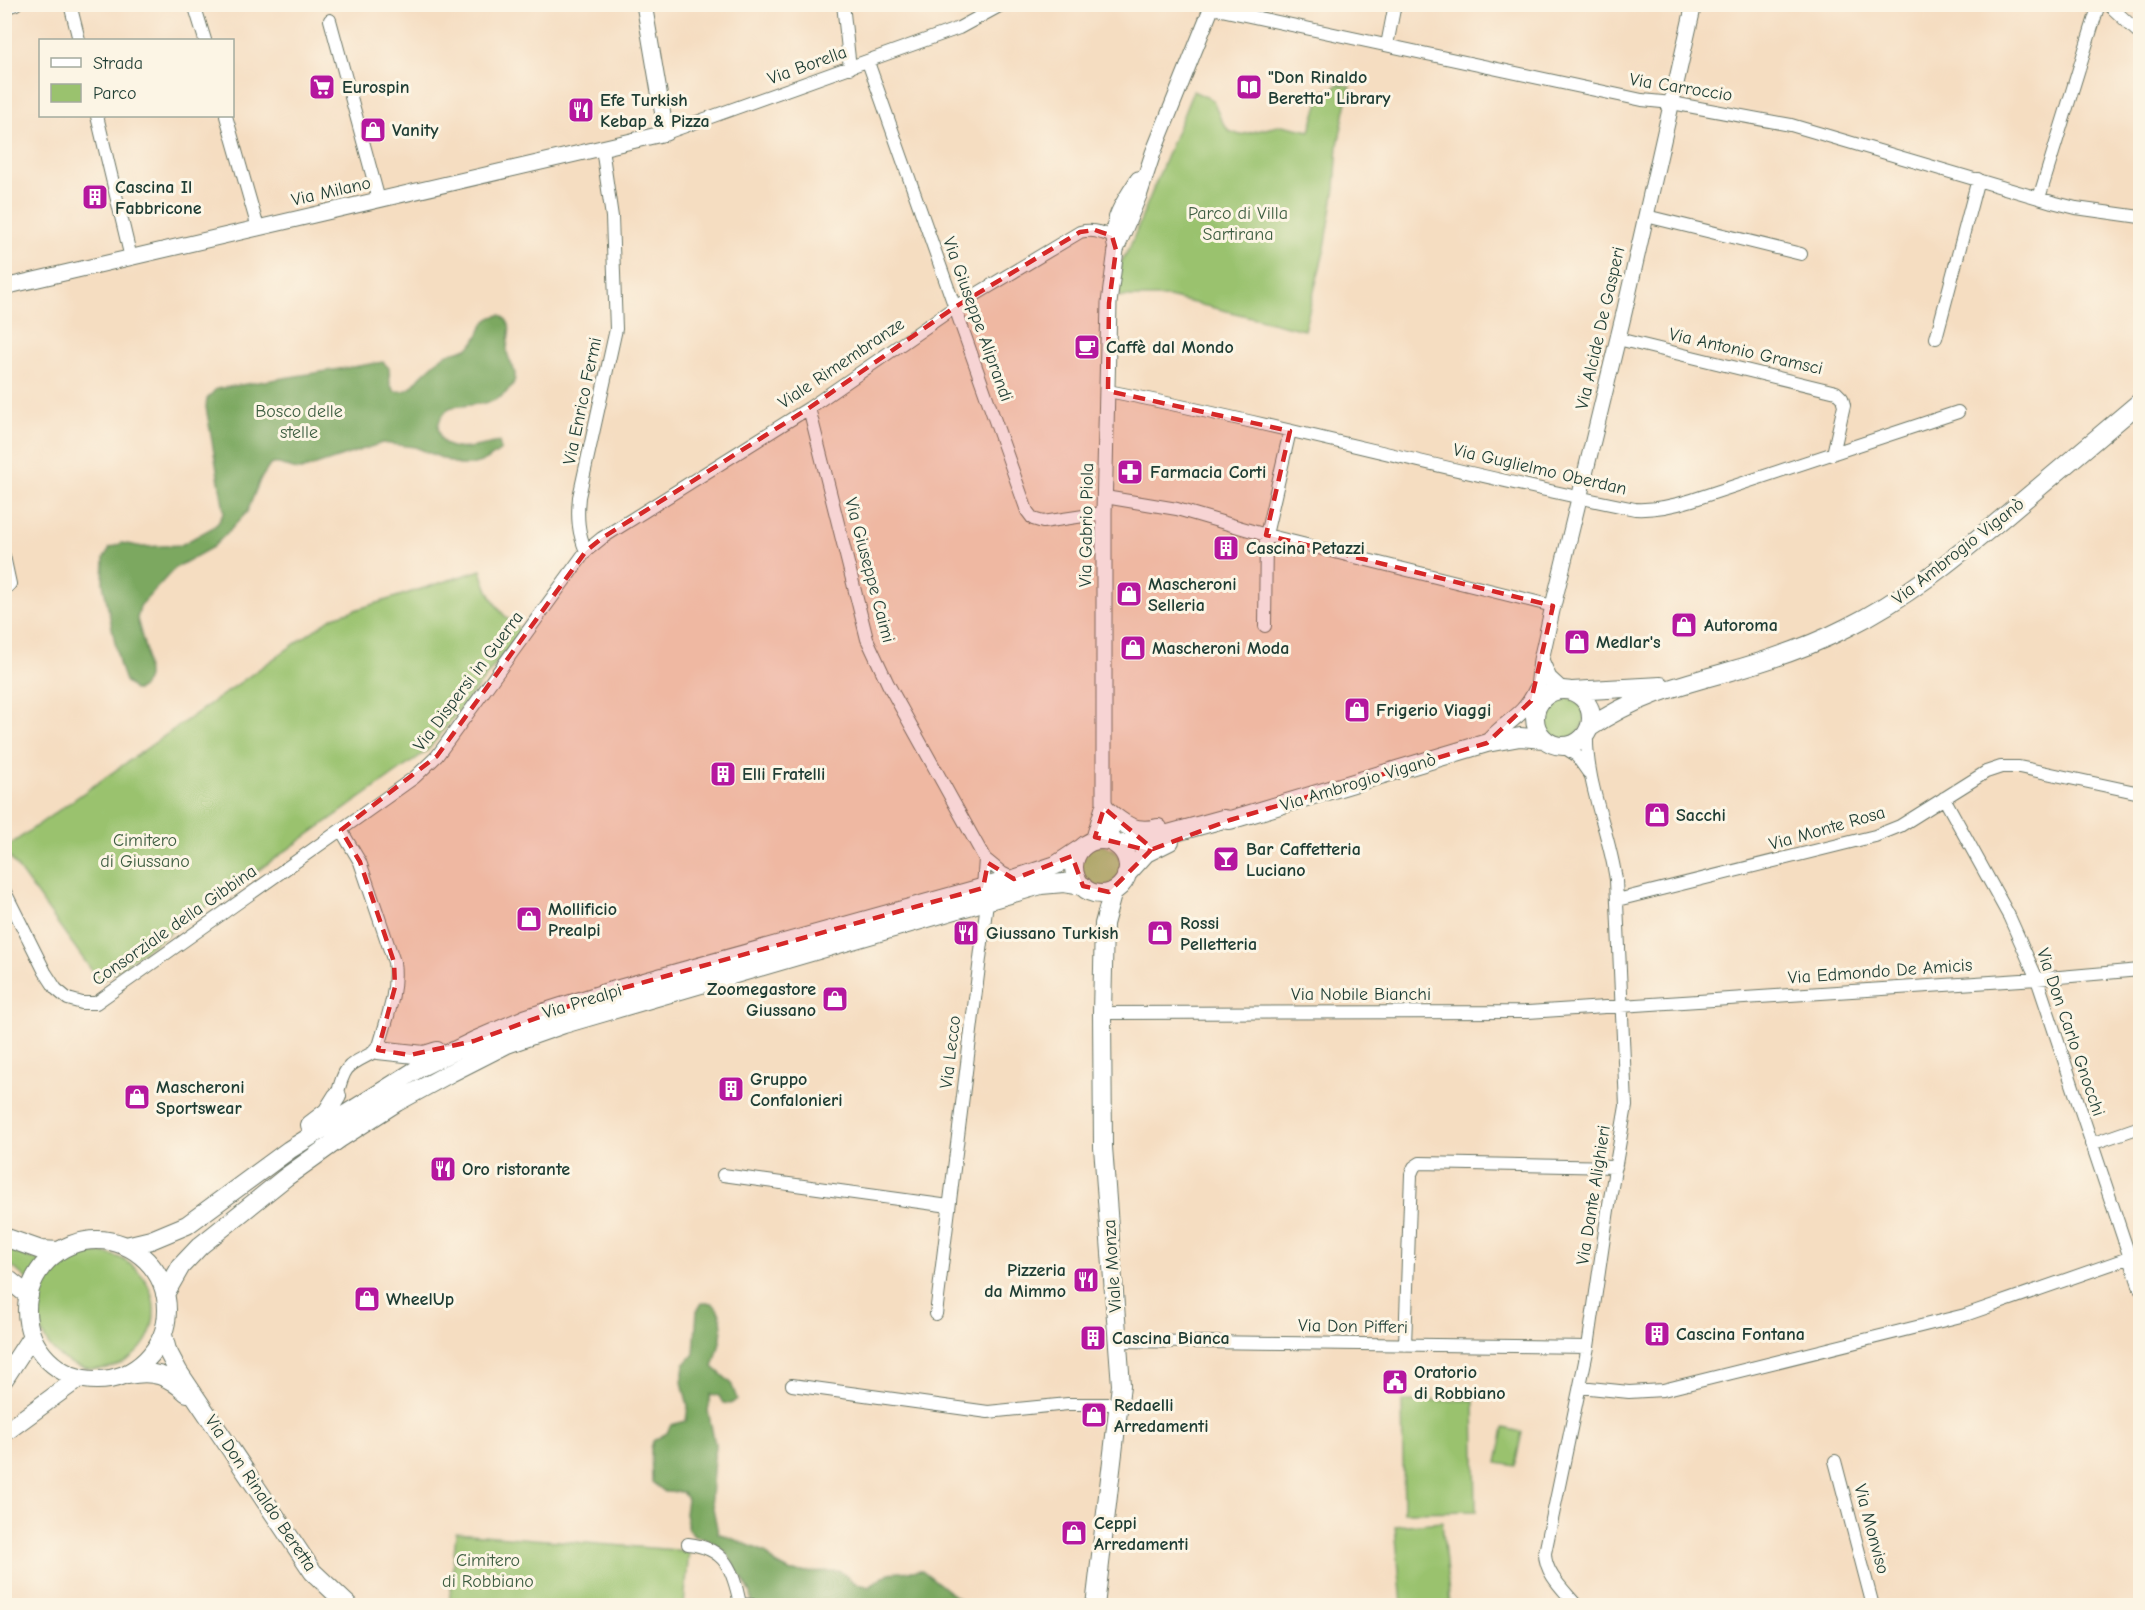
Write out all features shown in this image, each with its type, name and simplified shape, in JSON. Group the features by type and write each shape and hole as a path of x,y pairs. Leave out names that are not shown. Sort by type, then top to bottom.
{"main road":[{"name":"Via Ambrogio Viganò","path":"1588,730 1626,705 1683,683 1760,662 1824,639 1881,609 1945,566 2140,402"},
{"name":"Via Ambrogio Viganò","path":"1567,690 1683,683"},
{"path":"1567,690 1580,695 1590,710 1591,719 1588,730 1577,742 1562,746 1544,739 1535,725 1535,712 1547,694 1567,690"},
{"name":"Via Ambrogio Viganò","path":"1487,743 1520,729 1535,712"},
{"name":"Via Ambrogio Viganò","path":"1116,844 1143,841 1221,820 1487,743 1520,737 1544,739"},
{"path":"1105,805 1127,826 1146,831 1205,818 1221,820"},
{"name":"Via Ambrogio Viganò","path":"1126,875 1139,860 1158,846 1225,825 1221,820"},
{"path":"1101,840 1116,844 1126,857 1128,866 1121,884 1113,891 1102,893 1086,888 1076,876 1074,868 1076,857 1087,845 1101,840"},
{"name":"Via Prealpi","path":"165,1293 181,1266 200,1246 286,1177 339,1139 406,1097 507,1044 564,1024 985,895 1014,879 1056,865 1087,845"},
{"name":"Via Prealpi","path":"126,1246 151,1240 187,1225 289,1150 421,1067 528,1018 595,996 985,895 1064,883 1086,888"},
{"name":"Viale Monza","path":"1086,888 1104,924"},
{"name":"Viale Monza","path":"1095,1605 1121,1377 1104,1165 1102,1013 1104,924 1113,891"},
{"path":"378,1050 424,1055 453,1044 474,1041"},
{"path":"289,1150 304,1130 327,1112 337,1096"},
{"path":"4,1237 41,1250 59,1251"},
{"path":"86,1241 106,1241 126,1246 143,1258 157,1274 165,1293 167,1307 163,1335 147,1359 136,1369 123,1376 109,1380 79,1378 59,1369 43,1355 32,1336 28,1320 29,1296 39,1270 59,1251 86,1241"},
{"path":"4,1276 29,1296"},
{"name":"Via Don Rinaldo Beretta","path":"163,1335 167,1350 178,1371 313,1572 349,1605"},
{"path":"4,1379 32,1336"},
{"name":"Via Don Rinaldo Beretta","path":"123,1376 143,1372 162,1375 180,1386 200,1405"},
{"path":"4,1433 79,1378"}],"street":[{"path":"4,8 16,4"},
{"path":"70,4 79,39"},
{"path":"195,4 205,39"},
{"path":"644,4 666,133"},
{"path":"843,4 850,68"},
{"name":"Via Borella","path":"666,133 959,28 1003,4"},
{"path":"1387,45 1395,4"},
{"name":"Via Alcide De Gasperi","path":"1535,712 1541,660 1553,606 1618,339 1694,4"},
{"path":"2039,198 2099,4"},
{"path":"2108,4 2140,34"},
{"path":"1118,234 1212,6"},
{"name":"Via Carroccio","path":"1212,6 1641,100 1672,103 1791,125 2076,208 2140,217"},
{"path":"330,20 379,200"},
{"name":"Via Giuseppe Aliprandi","path":"868,62 1027,512 1038,521 1057,522 1104,513"},
{"path":"97,117 131,258"},
{"path":"226,117 258,228"},
{"name":"Via Milano","path":"4,287 666,133"},
{"name":"Via Enrico Fermi","path":"586,551 578,524 579,497 616,329 612,217 602,148"},
{"path":"1936,338 1978,179"},
{"path":"1646,216 1801,254"},
{"name":"Viale Rimembranze","path":"586,551 602,538 809,408 955,308 1080,232 1095,230 1118,234"},
{"name":"Via Gabrio Piola","path":"1116,844 1105,805 1104,513 1109,303 1118,234"},
{"name":"Via Antonio Gramsci","path":"1618,339 1836,393 1842,398 1844,405 1833,454"},
{"name":"Via Guglielmo Oberdan","path":"1108,391 1635,509 1667,507 1958,412"},
{"name":"Via Giuseppe Caimi","path":"809,408 867,639 888,684 985,860"},
{"path":"1265,626 1266,535 1290,431"},
{"path":"1105,497 1177,509 1266,535 1553,606"},
{"name":"Via Dispersi in Guerra","path":"341,830 415,777 437,756 586,551"},
{"path":"4,556 10,584 4,590"},
{"path":"1541,660 1549,678 1567,690"},
{"path":"1487,743 1495,733 1518,717 1527,707 1538,684"},
{"name":"Via Dante Alighieri","path":"1577,1605 1551,1574 1545,1553 1588,1347 1626,1106 1614,865 1591,778 1587,753 1588,730"},
{"name":"Via Dante Alighieri","path":"1562,746 1576,755 1591,778"},
{"name":"Via Monte Rosa","path":"1617,900 1875,836 1900,826 1986,772 2010,766 2140,793"},
{"name":"Via Don Carlo Gnocchi","path":"1944,798 2009,916 2037,979 2091,1144 2135,1256 2140,1288"},
{"name":"Via Gabrio Piola","path":"1087,845 1105,805"},
{"path":"337,1096 344,1071 348,1066 378,1050 395,987 394,962 360,862 341,830"},
{"name":"Consorziale della Gibbina","path":"4,890 45,972 56,989 68,999 82,1003 96,1003 341,830"},
{"path":"985,860 1014,879"},
{"name":"Via Lecco","path":"936,1314 985,895 985,860"},
{"name":"Via Edmondo De Amicis","path":"1621,1007 2140,970"},
{"name":"Via Nobile Bianchi","path":"1102,1013 1516,1012 1621,1007"},
{"path":"2091,1144 2140,1127"},
{"path":"1406,1345 1411,1174 1414,1167 1420,1163 1616,1167"},
{"path":"723,1175 949,1206"},
{"path":"1580,1387 1629,1392 1663,1390 1965,1315 2135,1256"},
{"name":"Via Don Pifferi","path":"1117,1341 1588,1347"},
{"path":"792,1384 988,1412 1068,1404 1119,1404"},
{"name":"Via Monviso","path":"1835,1461 1873,1605"},
{"path":"688,1544 713,1550 724,1559 732,1573 739,1605 767,1605"}],"highlighted area":[{"path":"1095,230 1112,236 1116,250 1109,303 1108,391 1290,431 1266,535 1553,606 1531,701 1487,743 1230,820 1153,849 1104,808 1095,837 1150,851 1109,892 1083,886 1072,856 1014,879 988,863 983,888 605,993 474,1041 410,1055 378,1050 395,987 394,962 360,862 341,830 437,756 586,551 602,538 809,408 955,307 1080,232"}],"green space":[{"name":"Parco di Villa Sartirana","path":"1338,84 1350,86 1338,145 1335,188 1325,248 1304,330 1169,297 1119,297 1121,262 1129,249 1193,91 1213,100 1221,120 1229,131 1240,135 1282,125 1310,131 1322,91 1333,90"},
{"name":"Bosco delle stelle","path":"501,315 508,322 510,330 507,352 515,372 513,384 504,395 489,402 449,408 440,419 438,429 448,446 464,448 499,442 501,450 487,460 471,465 459,465 415,447 382,443 301,470 278,464 270,465 260,480 247,512 213,547 175,568 140,606 137,619 146,652 147,677 144,686 138,690 134,690 125,681 120,667 103,583 104,558 110,548 122,543 143,547 181,545 218,523 224,512 206,407 207,399 216,389 383,362 389,368 390,385 395,391 404,391 442,357 469,347 474,343 488,319"},
{"name":"Cimitero di Giussano","path":"481,570 487,589 496,605 507,619 522,631 427,751 100,982 4,849 333,617"},
{"path":"1563,697 1578,703 1584,718 1578,733 1563,739 1548,733 1542,718 1548,703"},
{"path":"1100,845 1108,846 1115,851 1120,858 1120,874 1115,881 1108,886 1100,887 1092,886 1085,881 1080,874 1079,866 1080,858 1085,851 1092,846"},
{"path":"4,1247 29,1258 41,1260 29,1281 5,1260"},
{"path":"96,1253 118,1258 137,1270 149,1289 154,1311 149,1333 137,1352 118,1364 96,1369 74,1364 55,1352 43,1333 38,1311 43,1289 55,1270 74,1258"},
{"path":"702,1303 712,1303 721,1316 722,1333 713,1367 731,1383 737,1399 731,1404 723,1403 719,1396 711,1394 708,1411 715,1444 711,1498 718,1533 765,1552 776,1564 791,1572 840,1571 853,1582 869,1587 889,1573 922,1570 966,1605 752,1605 751,1593 726,1552 707,1539 694,1536 689,1530 685,1514 687,1499 682,1492 665,1492 652,1482 651,1449 653,1441 667,1433 671,1425 686,1421 688,1406 682,1382 684,1365 694,1354 697,1311"},
{"path":"1474,1400 1476,1511 1404,1512 1402,1401"},
{"path":"1504,1428 1522,1432 1515,1466 1497,1463"},
{"path":"1442,1522 1450,1605 1402,1605 1395,1526"},
{"name":"Cimitero di Robbiano","path":"456,1533 689,1551 684,1605 449,1605"}],"place":[{"name":"Eurospin","path":"322,87"},
{"name":"\"Don Rinaldo Beretta\" Library","path":"1249,87"},
{"name":"Efe Turkish Kebap & Pizza","path":"581,110"},
{"name":"Vanity","path":"373,130"},
{"name":"Cascina Il Fabbricone","path":"95,197"},
{"name":"Caffè dal Mondo","path":"1087,347"},
{"name":"Farmacia Corti","path":"1130,472"},
{"name":"Cascina Petazzi","path":"1226,548"},
{"name":"Mascheroni Selleria","path":"1129,594"},
{"name":"Autoroma","path":"1684,625"},
{"name":"Medlar's","path":"1577,642"},
{"name":"Mascheroni Moda","path":"1133,648"},
{"name":"Frigerio Viaggi","path":"1357,710"},
{"name":"Elli Fratelli","path":"723,774"},
{"name":"Sacchi","path":"1657,815"},
{"name":"Bar Caffetteria Luciano","path":"1226,859"},
{"name":"Mollificio Prealpi","path":"529,919"},
{"name":"Giussano Turkish","path":"966,933"},
{"name":"Rossi Pelletteria","path":"1160,933"},
{"name":"Zoomegastore Giussano","path":"835,999"},
{"name":"Gruppo Confalonieri","path":"731,1089"},
{"name":"Mascheroni Sportswear","path":"137,1097"},
{"name":"Oro ristorante","path":"443,1169"},
{"name":"Pizzeria da Mimmo","path":"1086,1280"},
{"name":"WheelUp","path":"367,1299"},
{"name":"Cascina Fontana","path":"1657,1334"},
{"name":"Cascina Bianca","path":"1093,1338"},
{"name":"Oratorio di Robbiano","path":"1395,1382"},
{"name":"Redaelli Arredamenti","path":"1094,1415"},
{"name":"Ceppi Arredamenti","path":"1074,1533"}]}
